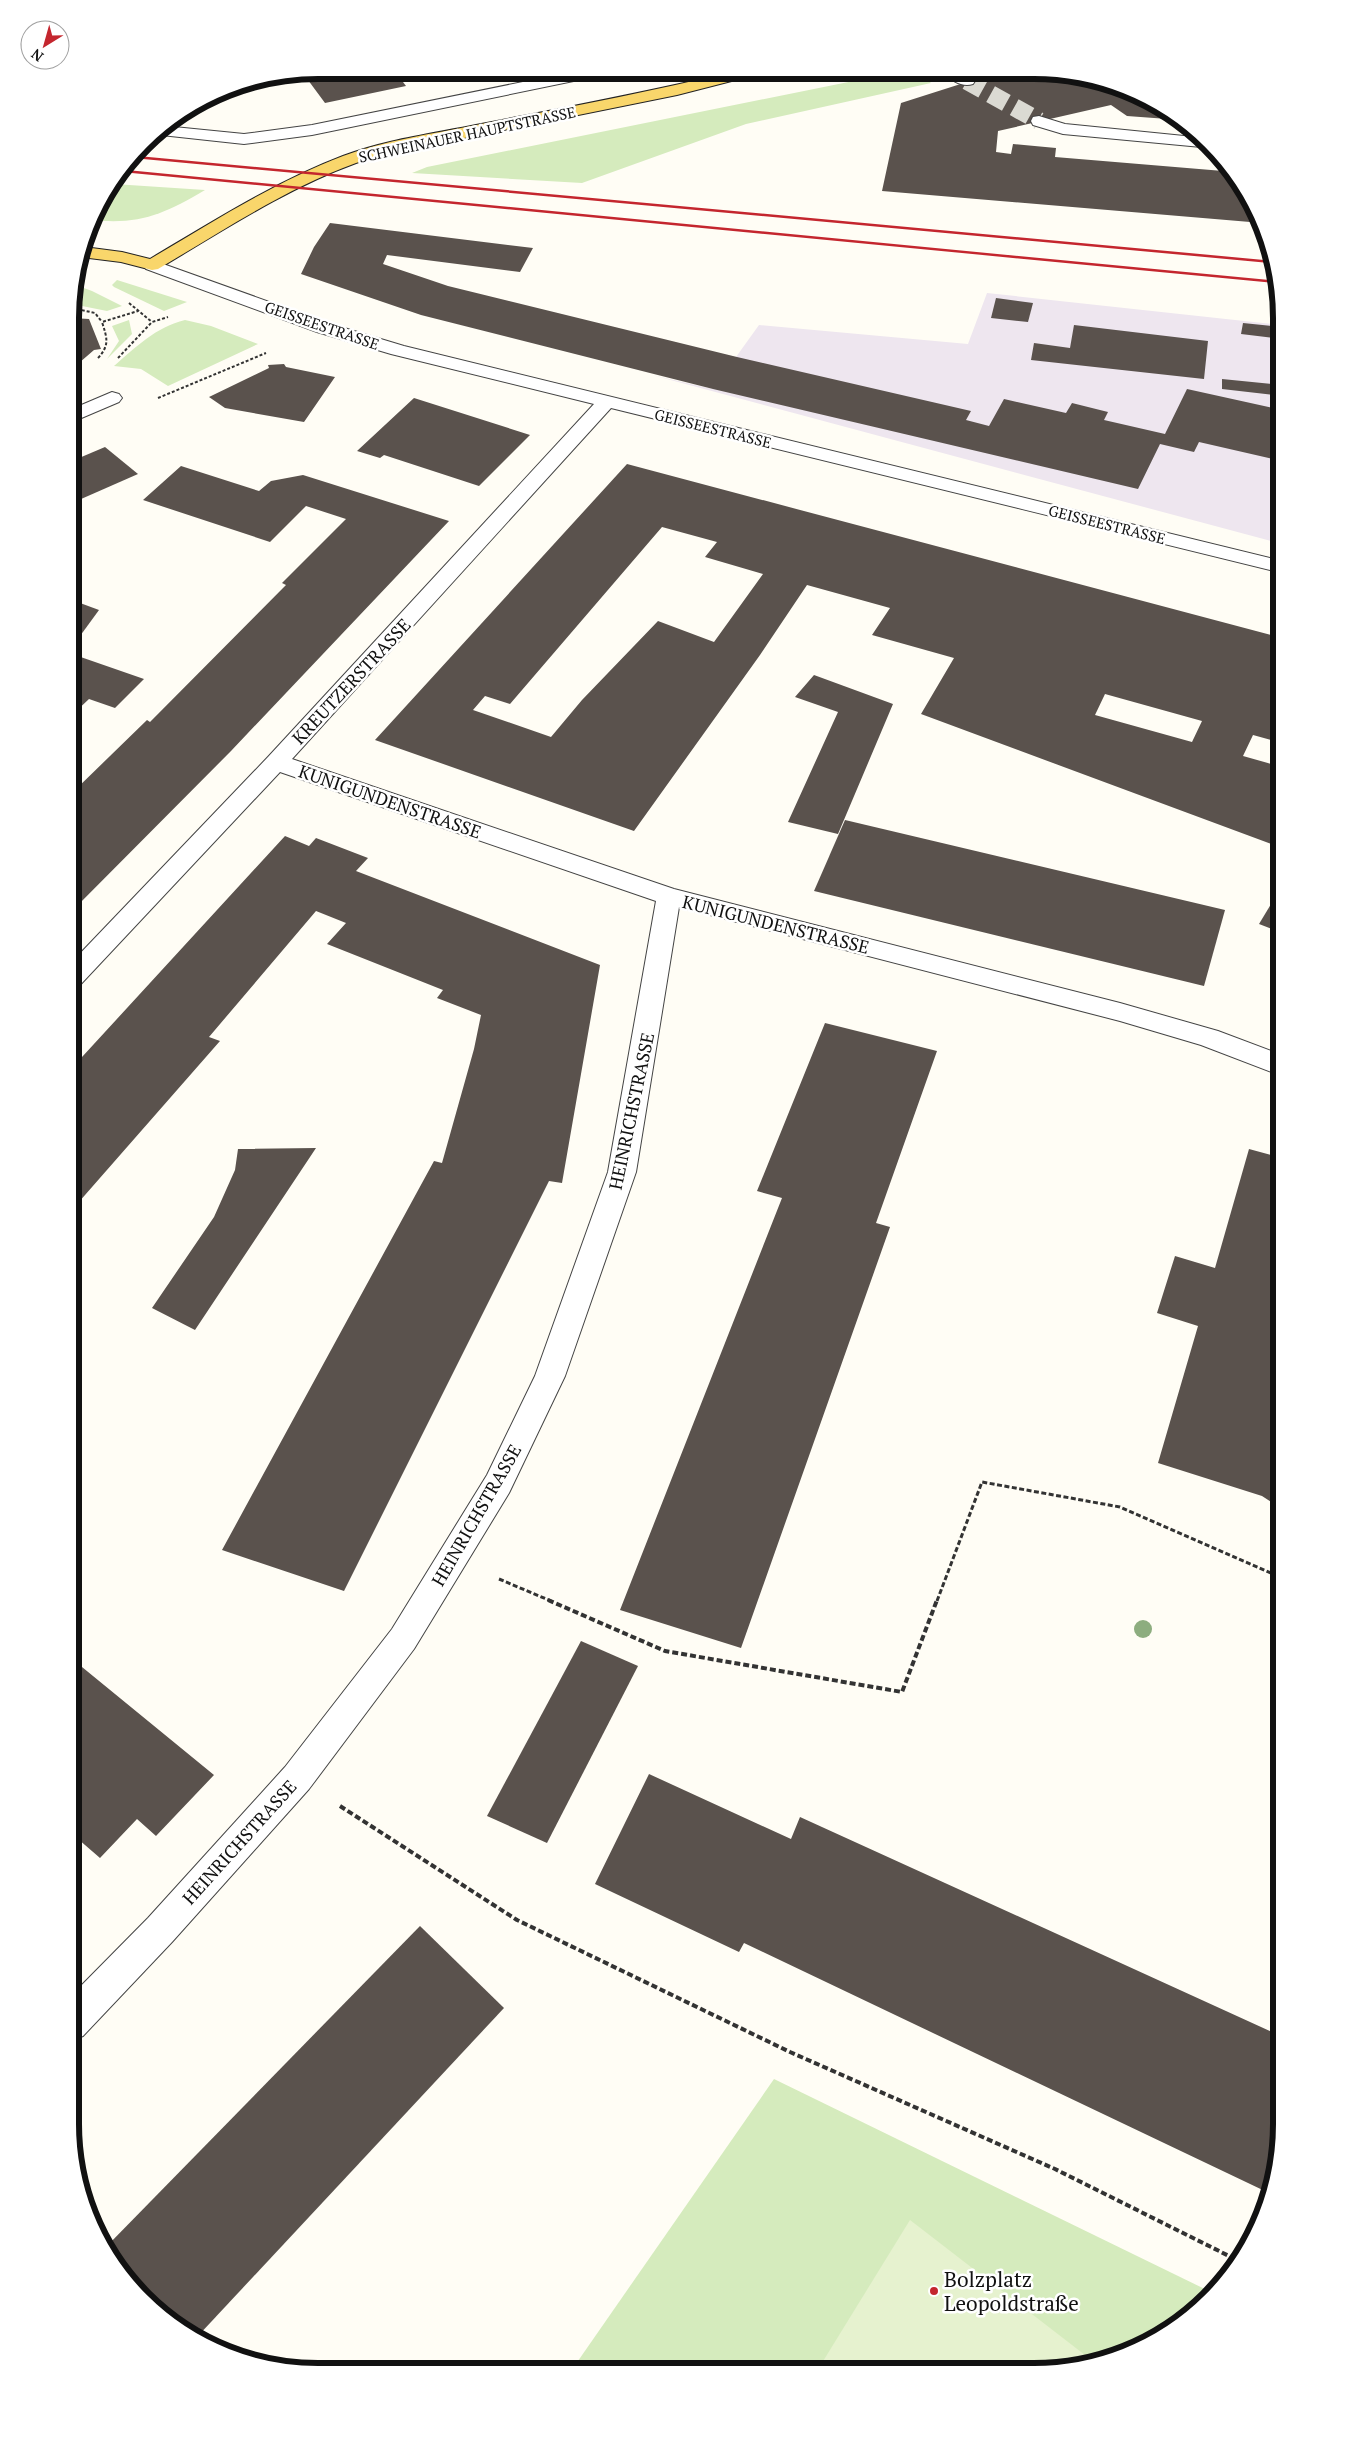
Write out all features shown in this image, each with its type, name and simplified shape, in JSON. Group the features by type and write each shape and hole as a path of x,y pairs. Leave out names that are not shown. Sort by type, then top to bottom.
{"main road":[{"name":"SCHWEINAUER HAUPTSTRASSE","path":"152,265 232,218 311,176 351,159 407,144 677,90 721,79"},
{"path":"88,253 122,257 152,265"}],"street":[{"name":"SCHWEINAUER HAUPTSTRASSE","path":"168,131 244,139 254,138 312,130 559,79"},
{"path":"1039,122 1063,129 1197,143"},
{"name":"GEISSEESTRASSE","path":"152,265 324,328 470,370 1273,565"},
{"path":"79,413 112,398"},
{"name":"KREUTZERSTRASSE","path":"79,971 276,762 606,402"},
{"name":"KUNIGUNDENSTRASSE","path":"276,762 669,896 1120,1012 1209,1038 1273,1063"},
{"name":"HEINRICHSTRASSE","path":"79,2005 160,1930 297,1778 403,1639 498,1484 550,1376 622,1172 669,896"}],"path":[{"path":"105,371 152,322 175,314 218,288"},
{"path":"79,310 95,313 102,322 110,339 107,348 91,366 105,371"},
{"path":"102,322 138,311"},
{"path":"105,371 112,398 156,399 324,328"},
{"path":"453,1558 665,1651 902,1692 982,1482 1120,1507 1273,1574"},
{"path":"297,1778 517,1920 790,2052 1055,2169 1232,2258"}],"shaded area":[{"path":"987,293 1273,324 1273,542 652,375 713,389 759,325 968,344"}],"green space":[{"path":"863,79 927,79 931,83 746,124 582,183 412,173 427,167"},
{"path":"119,184 205,190 177,206 151,216 124,221 99,220"},
{"path":"117,280 187,302 164,311 114,287 112,285"},
{"path":"81,287 122,306 107,311 79,305"},
{"path":"129,320 132,334 107,359 119,341 112,326"},
{"path":"185,320 211,326 258,344 168,386 141,369 114,366 138,345 165,327"},
{"path":"774,2079 1206,2290 1180,2314 1140,2339 1111,2351 1081,2359 1050,2363 577,2363"},
{"name":"Bolzplatz Leopoldstraße","path":"910,2220 1088,2357 1050,2363 822,2363"}],"building":[{"path":"401,79 406,86 325,103 308,80"},
{"path":"976,79 1050,79 1081,83 1111,91 1140,103 1167,119 1127,116 1111,105 998,131 996,152 1011,154 1013,144 1056,148 1055,157 1223,171 1241,198 1253,222 882,191 901,103"},
{"path":"330,223 533,248 520,272 387,255 383,264 448,286 737,357 971,411 966,420 989,426 1004,399 1066,413 1072,403 1108,412 1104,420 1165,434 1187,389 1273,408 1273,459 1199,442 1194,452 1160,444 1138,489 713,389 421,315 301,274 314,247"},
{"path":"996,298 1033,303 1028,322 991,318"},
{"path":"79,318 89,319 101,349 94,350 79,363"},
{"path":"1243,323 1273,326 1273,338 1241,334"},
{"path":"1074,325 1208,341 1204,379 1031,360 1034,343 1070,348"},
{"path":"284,364 286,367 335,377 304,422 225,408 209,397 269,368 268,365"},
{"path":"1222,379 1273,384 1273,395 1222,389"},
{"path":"414,398 530,435 479,486 384,455 380,458 357,451"},
{"path":"105,447 138,474 79,500 79,458"},
{"path":"627,464 1273,636 1273,740 1253,735 1243,756 1273,764 1273,845 921,714 954,658 872,635 890,608 807,585 760,655 634,831 375,740","holes":["662,527 717,542 705,557 763,574 714,642 658,621 582,700 551,737 473,710 485,696 510,704","1105,694 1202,721 1192,742 1095,715"]},
{"path":"181,466 259,491 271,481 303,475 449,521 231,751 79,904 79,786 147,720 150,722 286,585 282,583 346,519 306,506 270,542 143,500"},
{"path":"79,603 99,610 79,637"},
{"path":"79,656 144,679 115,708 89,699 79,708"},
{"path":"814,675 893,704 838,834 788,822 838,712 795,697"},
{"path":"845,820 1225,910 1204,986 814,891"},
{"path":"285,836 309,846 316,838 368,858 356,871 600,965 562,1183 549,1181 344,1591 222,1550 434,1161 442,1163 474,1049 481,1015 437,998 443,990 327,944 346,923 316,911 209,1037 220,1041 79,1202 79,1060"},
{"path":"1273,901 1273,929 1259,924"},
{"path":"825,1023 937,1051 876,1223 890,1227 741,1648 620,1610 782,1198 757,1191"},
{"path":"316,1148 195,1330 152,1308 214,1217 235,1170 238,1149"},
{"path":"1249,1149 1273,1156 1273,1503 1262,1496 1158,1463 1198,1326 1157,1313 1175,1256 1215,1268"},
{"path":"581,1641 638,1666 547,1843 487,1816"},
{"path":"79,1665 214,1775 156,1836 137,1819 100,1858 79,1840"},
{"path":"649,1774 791,1839 800,1817 1273,2032 1273,2140 1269,2171 1264,2191 744,1943 739,1952 595,1884"},
{"path":"420,1926 504,2008 201,2333 160,2304 128,2270 110,2243"}],"tunnel":[{"path":"967,81 1039,121"}],"railway":[{"path":"140,158 1266,261"},
{"path":"128,171 1270,281"}],"place":[{"name":"Bolzplatz Leopoldstraße","path":"934,2291"}]}
